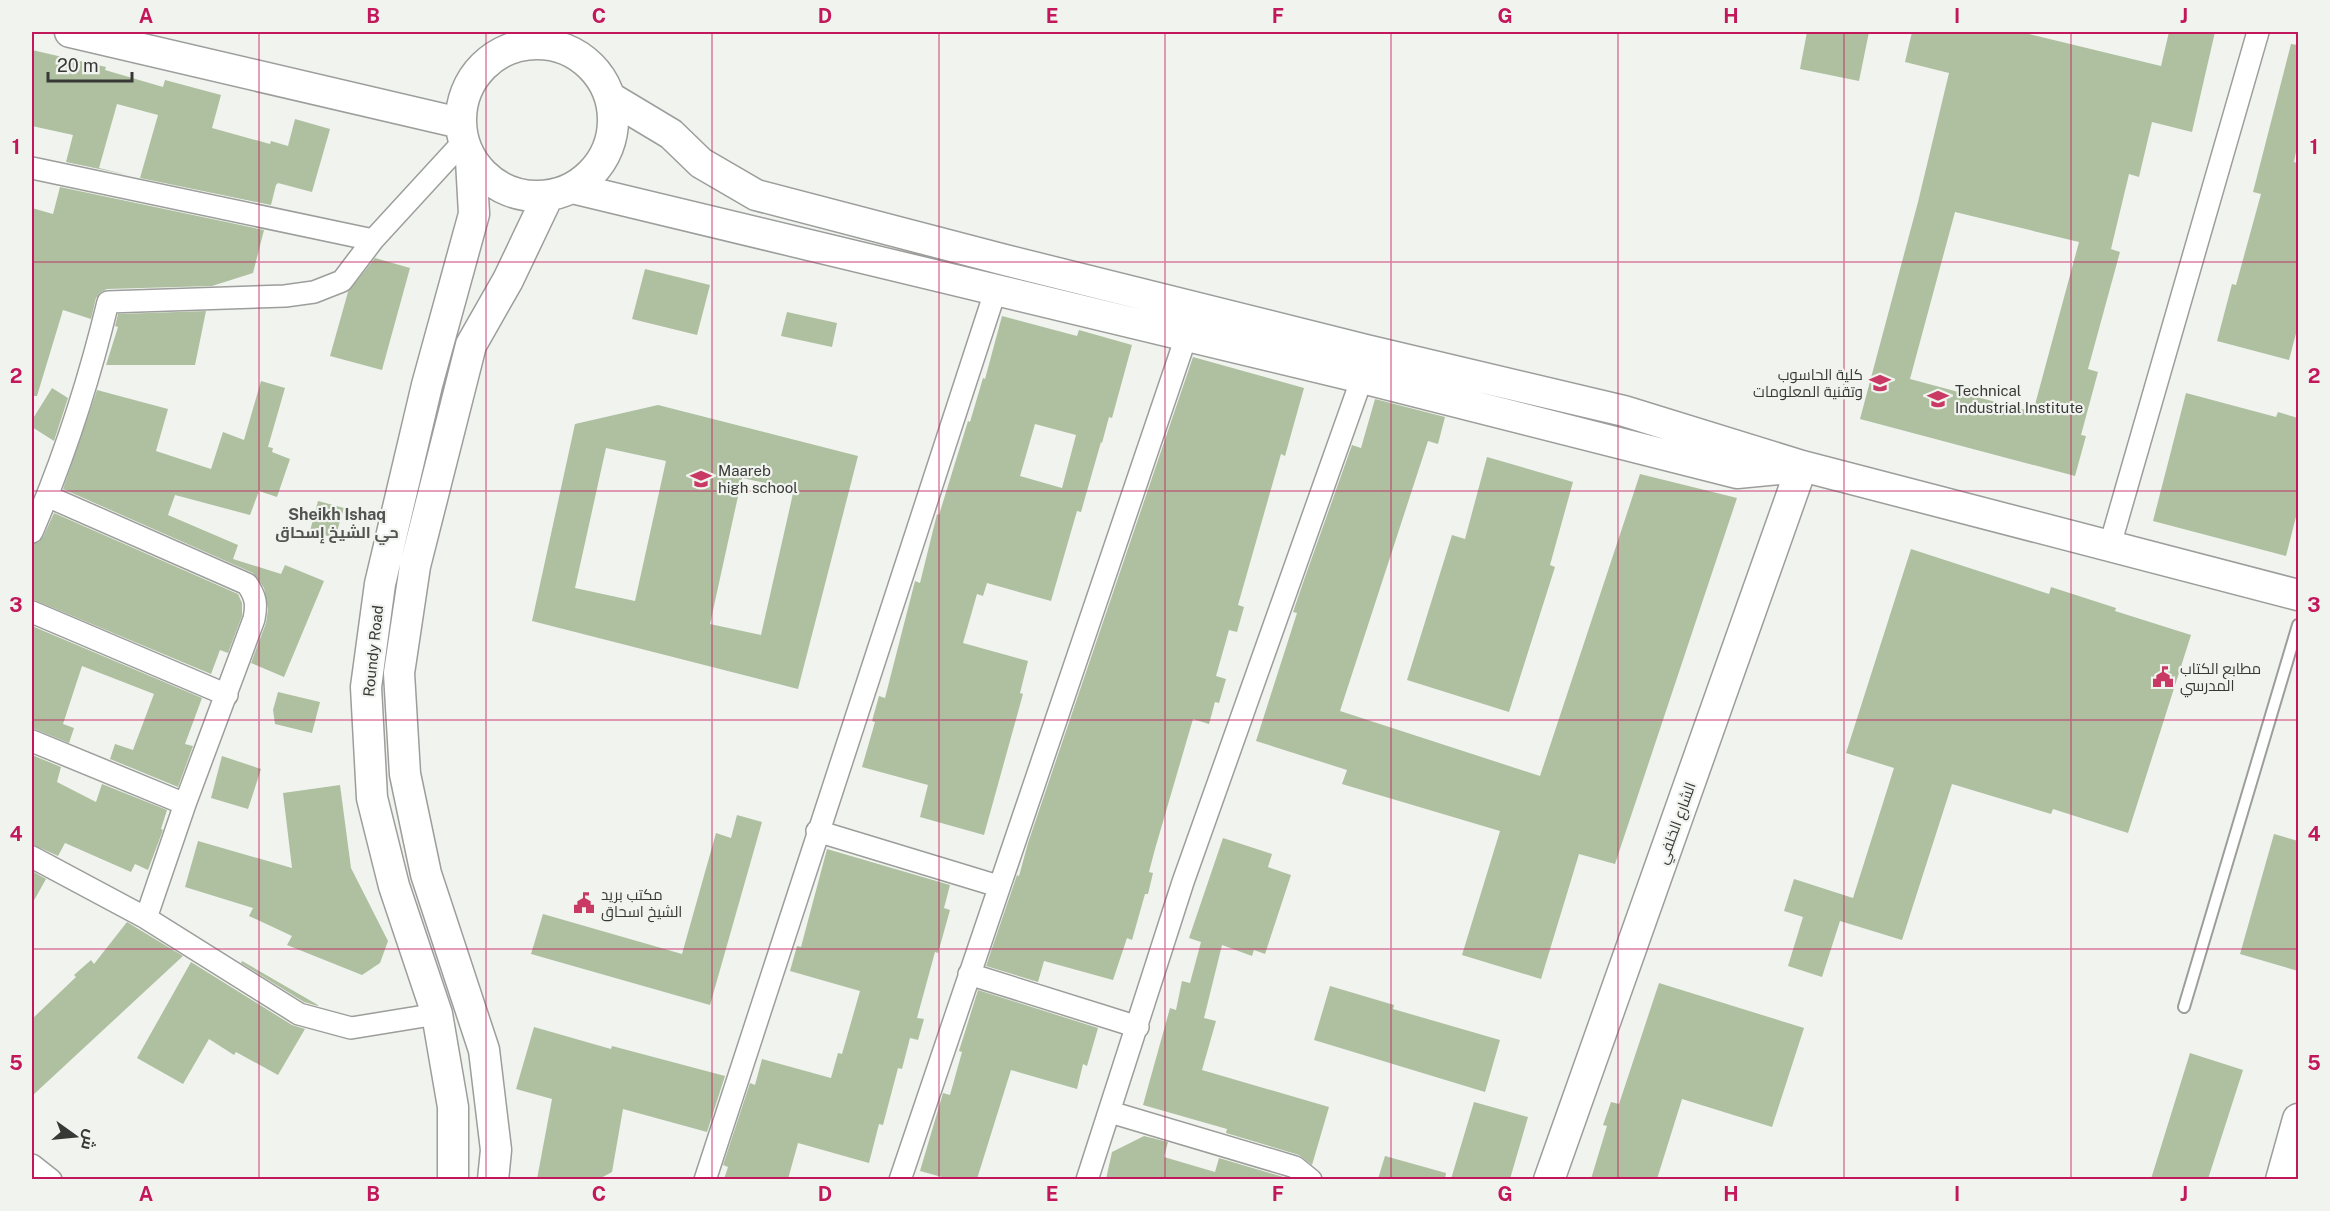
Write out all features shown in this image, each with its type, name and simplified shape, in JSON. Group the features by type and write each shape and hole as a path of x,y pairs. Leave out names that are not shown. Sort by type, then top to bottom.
{"street":[{"path":"70,32 465,141"},
{"path":"479,69 487,32"},
{"path":"576,32 588,62"},
{"path":"2110,545 2258,32"},
{"path":"560,192 589,176 602,159 611,140 614,119 611,98 602,78 588,62 571,51 552,44 532,43 512,46 494,56 479,69 468,85 462,104 465,141 482,174 496,185 513,193 530,196 560,192 996,289 1186,337 1364,364 1624,411 1802,466 2298,595"},
{"path":"611,98 672,134 701,163 756,195 1005,260 1364,364 1618,445 1737,474 1802,466"},
{"path":"32,532 64,450 98,342 108,302 285,296 314,292 342,281 373,240 465,141"},
{"name":"Roundy Road","path":"453,1179 453,1107 437,1014 394,886 372,798 366,687 380,584 427,385 474,214 465,141"},
{"path":"32,168 373,240"},
{"name":"Roundy Road","path":"493,1179 496,1150 484,1050 426,874 405,774 399,672 415,566 471,345 560,192"},
{"path":"705,1179 1005,260"},
{"path":"900,1179 1186,337"},
{"path":"1088,1179 1183,882 1364,364"},
{"path":"1618,445 1624,411"},
{"name":"الشارع الخلفي","path":"1549,1179 1802,466"},
{"path":"47,496 247,584 255,595 257,605 254,620 185,804 147,918"},
{"path":"32,612 227,695"},
{"path":"32,741 185,804"},
{"path":"818,831 998,886"},
{"path":"32,857 147,918 299,1014 351,1028 437,1014"},
{"path":"969,974 1137,1027"},
{"path":"1110,1112 1295,1167 1311,1179"},
{"path":"2281,1179 2298,1119"},
{"path":"32,1165 51,1179"}],"lane":[{"path":"2184,1006 2298,625"}],"building":[{"path":"1807,32 1869,32 1859,81 1800,69"},
{"path":"1912,32 2021,32 2161,66 2169,32 2215,32 2192,132 2152,122 2139,177 2129,174 2111,249 2120,252 2088,369 2098,372 2081,435 2086,436 2075,476 1860,419 1918,202 1949,73 1905,62","holes":["1955,212 2079,242 2033,412 1910,379"]},
{"path":"2291,44 2298,45 2298,142 2294,162 2298,163 2298,326 2289,360 2217,341 2232,284 2236,285 2261,194 2253,192"},
{"path":"32,50 106,67 105,70 163,87 165,80 221,95 212,128 270,144 271,141 288,146 295,119 330,129 312,192 278,183 271,205 140,178 158,115 117,104 99,168 128,175 66,162 73,135 32,126"},
{"path":"60,187 264,230 253,273 212,286 107,289 96,298 91,319 63,310 37,396 32,396 32,208 53,214"},
{"path":"375,258 410,268 382,370 330,356 348,292"},
{"path":"645,269 710,285 697,335 632,319"},
{"path":"206,311 195,365 106,365 118,327 115,326 118,314"},
{"path":"787,312 837,323 832,347 781,336"},
{"path":"1002,316 1077,336 1079,330 1132,345 1112,418 1109,417 1081,512 1077,511 1051,601 987,583 983,596 977,594 963,643 1028,661 1020,693 1023,694 984,835 920,817 928,785 862,767 875,722 872,721 879,696 885,698 915,581 920,583 937,514 939,515 983,378 985,379","holes":["1035,424 1076,435 1062,488 1020,476"]},
{"path":"1193,357 1304,388 1285,456 1281,454 1238,605 1244,607 1237,632 1229,630 1216,676 1226,679 1219,703 1215,702 1209,724 1193,719 1149,872 1153,873 1148,894 1145,894 1132,940 1127,938 1113,980 1044,961 1038,982 986,966 1017,875 1019,876 1028,843"},
{"path":"261,381 285,388 268,447 273,448 272,452 290,459 277,497 259,491 250,515 175,495 168,515 238,545 233,559 281,574 285,565 324,581 284,677 251,663 266,623 268,609 264,588 253,573 63,489 97,390 168,409 156,451 211,469 223,432 244,440"},
{"path":"52,388 68,398 54,441 32,427 32,420"},
{"path":"2186,393 2276,417 2278,412 2298,418 2298,509 2286,556 2153,521"},
{"path":"1375,399 1445,417 1438,444 1428,441 1340,711 1540,776 1640,474 1737,498 1615,864 1579,854 1541,979 1462,955 1500,831 1342,784 1347,770 1256,741 1297,613 1293,612 1304,580 1352,445 1361,448"},
{"path":"658,405 858,456 798,689 532,621 575,424","holes":["606,448 666,461 635,601 575,588","742,478 794,489 761,635 710,624"]},
{"path":"1487,457 1573,482 1550,565 1555,567 1509,712 1407,680 1452,535 1465,539"},
{"path":"318,501 344,508 335,538 310,531"},
{"path":"54,513 238,594 242,603 242,616 228,653 220,650 211,674 32,599 32,544 39,542 43,537"},
{"path":"1911,549 2049,594 2051,587 2116,608 2115,611 2191,635 2128,833 2053,809 2051,814 1952,784 1902,940 1840,921 1822,977 1788,966 1803,917 1784,911 1794,879 1853,898 1894,768 1846,753"},
{"path":"32,626 202,698 185,744 193,746 178,787 110,759 115,744 133,750 154,694 82,666 63,724 74,728 69,743 32,728"},
{"path":"278,692 320,702 312,733 275,724 273,710"},
{"path":"32,755 61,767 57,782 96,802 102,784 167,810 161,829 163,830 148,870 135,864 131,872 65,843 58,856 32,844"},
{"path":"222,756 261,769 248,809 211,798"},
{"path":"340,785 351,868 388,941 380,963 362,975 287,945 292,936 249,916 253,908 185,887 198,841 292,868 283,793"},
{"path":"737,815 762,822 710,1005 531,954 543,914 682,954 716,833 731,838"},
{"path":"2274,834 2298,841 2298,971 2240,954"},
{"path":"1223,838 1272,854 1268,867 1291,875 1265,954 1254,950 1252,956 1222,945 1204,1018 1216,1021 1202,1070 1329,1107 1312,1165 1299,1155 1226,1133 1227,1129 1143,1105 1170,1008 1176,1010 1182,981 1190,983 1201,942 1189,938"},
{"path":"827,849 950,885 944,908 950,910 938,953 935,952 917,1018 924,1019 918,1040 910,1038 902,1069 898,1068 883,1125 879,1124 869,1163 798,1143 788,1179 724,1179 728,1167 723,1165 750,1083 755,1085 762,1059 831,1078 838,1053 842,1054 860,991 790,971 797,946 801,947"},
{"path":"32,871 46,879 32,904"},
{"path":"127,922 183,956 32,1096 32,1019 76,977 74,975 91,960 94,964"},
{"path":"242,961 318,1006 304,1002 241,963"},
{"path":"191,962 292,1025 305,1029 278,1075 236,1052 234,1055 209,1039 183,1084 137,1058"},
{"path":"1659,983 1804,1028 1772,1127 1682,1099 1657,1179 1591,1179 1607,1126 1603,1125 1611,1102 1619,1104"},
{"path":"1330,986 1394,1005 1393,1009 1500,1040 1485,1092 1314,1040"},
{"path":"978,990 1098,1028 1087,1066 1083,1064 1077,1089 1011,1070 977,1179 949,1179 920,1171 943,1093 950,1095 962,1052 959,1051"},
{"path":"534,1027 611,1049 612,1046 725,1076 707,1132 623,1109 612,1172 599,1179 537,1179 552,1099 516,1089"},
{"path":"2190,1053 2243,1070 2208,1179 2151,1179"},
{"path":"1474,1102 1528,1117 1510,1179 1451,1179"},
{"path":"1144,1136 1168,1142 1164,1157 1215,1172 1219,1158 1290,1179 1106,1179 1112,1152"},
{"path":"1385,1156 1446,1173 1445,1179 1378,1179"}],"place":[{"name":"كلية الحاسوب وتقنية المعلومات","path":"1880,383"},
{"name":"Technical Industrial Institute","path":"1938,399"},
{"name":"Maareb high school","path":"701,479"},
{"name":"مطابع الكتاب المدرسي","path":"2163,677"},
{"name":"مكتب بريد الشيخ اسحاق","path":"584,903"}],"district":[{"name":"Sheikh Ishaq حي الشيخ إسحاق","path":"337,523"}]}
